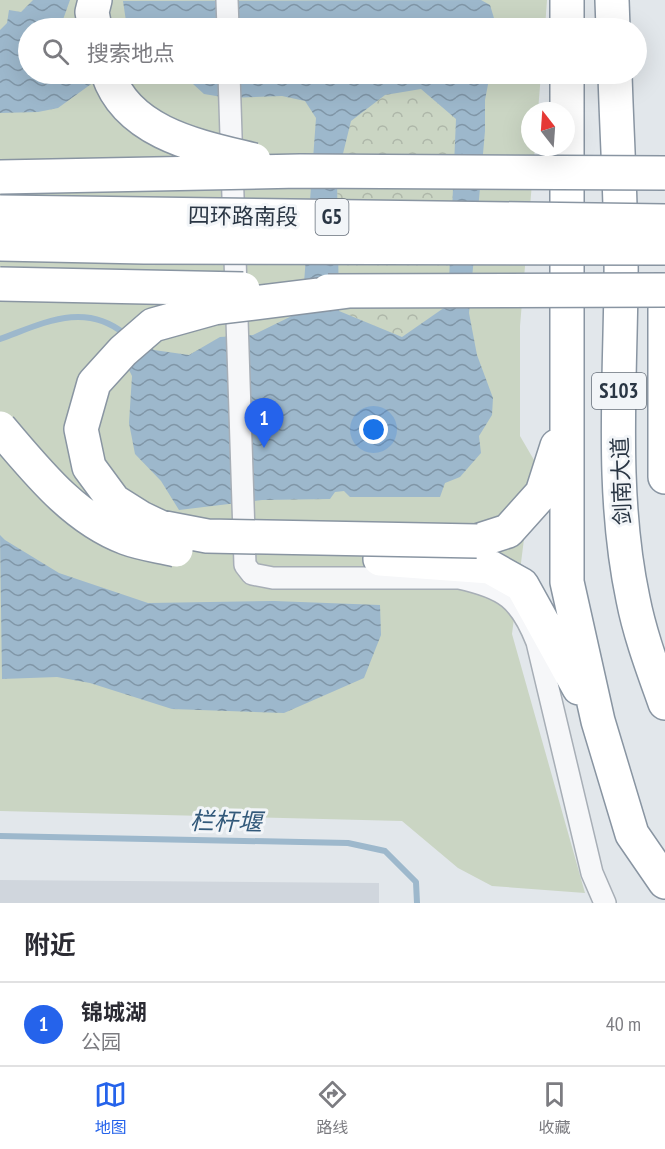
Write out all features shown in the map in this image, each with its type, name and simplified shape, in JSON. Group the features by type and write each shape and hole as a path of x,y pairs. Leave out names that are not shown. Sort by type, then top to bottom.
{"highway":[{"path":"93,18 95,0"},
{"path":"567,0 567,18"},
{"path":"612,0 613,18"},
{"path":"112,84 138,117 186,144 300,171"},
{"path":"567,84 567,582 598,721 632,834 665,882"},
{"name":"剑南大道","path":"615,84 621,279 619,439 623,534 633,599 648,657 665,703"},
{"path":"0,177 300,171 665,173"},
{"name":"四环路南段","path":"0,212 665,221"},
{"name":"四环路南段","path":"0,244 156,248 665,248"},
{"path":"0,284 350,291 665,290"},
{"path":"350,291 214,308 153,326 123,351 94,383 81,429 89,467 114,501 160,527 207,536 477,541 508,531 542,493 567,416"},
{"name":"剑南大道","path":"665,309 665,477"},
{"path":"0,428 44,479 80,511 125,538 189,554 380,559 490,567 522,585 598,721"}],"street":[{"path":"227,0 228,18"},
{"path":"229,84 245,565 252,574 273,578 459,578 483,583 506,595 525,613 537,642 592,873 605,903"}],"shaded area":[{"path":"0,880 379,883 379,903 0,903"}],"green space":[{"path":"0,0 547,0 546,18 18,18 18,84 540,84 539,102 521,102 521,156 534,156 520,326 520,436 534,460 512,634 585,893 492,886 458,868 402,821 0,811"},
{"path":"421,89 456,119 448,305 403,337 339,311 337,178 351,121 385,95"}],"water":[{"path":"33,0 70,0 64,18 18,18 18,84 91,84 58,108 38,112 0,113 0,30 7,23 9,10 21,12"},
{"path":"481,0 490,5 494,18 126,18 123,1"},
{"path":"193,84 488,84 469,313 477,355 493,398 492,415 479,436 481,453 460,477 445,483 440,497 350,497 344,491 335,492 330,499 262,500 179,510 161,481 135,454 129,423 132,376 121,354 129,331 154,350 189,355 220,337 253,335 302,311 316,118 305,101 282,96 228,98 204,94","holes":["421,89 456,119 448,305 402,337 339,311 337,178 351,121 385,95"]},
{"path":"0,535 59,573 148,603 274,601 380,605 381,635 364,678 284,713 172,709 90,683 57,677 2,679"}],"waterway":[{"path":"0,339 48,322 79,317 110,324 125,334"},
{"name":"栏杆堰","path":"0,836 348,843 385,851 416,882 417,903"}],"place":[{"name":"锦城湖","path":"264,448"}]}
